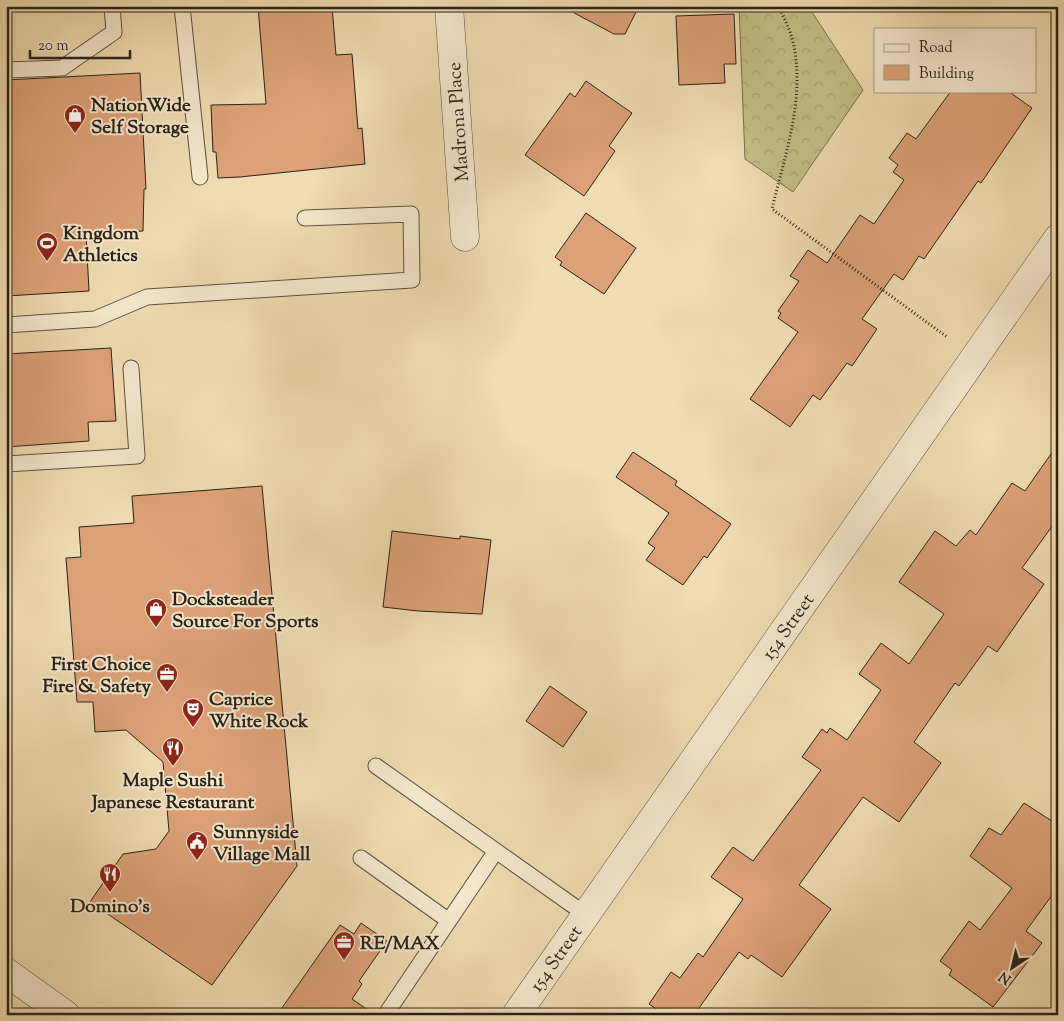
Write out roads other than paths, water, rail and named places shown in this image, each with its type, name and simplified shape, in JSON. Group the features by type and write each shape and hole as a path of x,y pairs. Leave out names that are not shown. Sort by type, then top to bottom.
{"street":[{"name":"Madrona Place","path":"449,6 465,237"},
{"name":"154 Street","path":"516,1015 1058,238"},
{"path":"6,972 66,1015"}],"lane":[{"path":"6,70 62,68 114,32 112,6"},
{"path":"182,6 200,177"},
{"path":"6,325 95,319 147,297 412,280 411,214 305,218"},
{"path":"6,464 137,456 131,368"},
{"path":"376,766 586,914"},
{"path":"388,1011 496,851"},
{"path":"361,858 449,921"}],"place":[{"name":"NationWide Self Storage","path":"75,134"},
{"name":"Kingdom Athletics","path":"47,262"},
{"name":"Docksteader Source For Sports","path":"156,628"},
{"name":"First Choice Fire & Safety","path":"167,693"},
{"name":"Caprice White Rock","path":"193,728"},
{"name":"Maple Sushi Japanese Restaurant","path":"173,767"},
{"name":"Sunnyside Village Mall","path":"197,861"},
{"name":"Domino's","path":"110,893"},
{"name":"RE/MAX","path":"344,961"}]}
